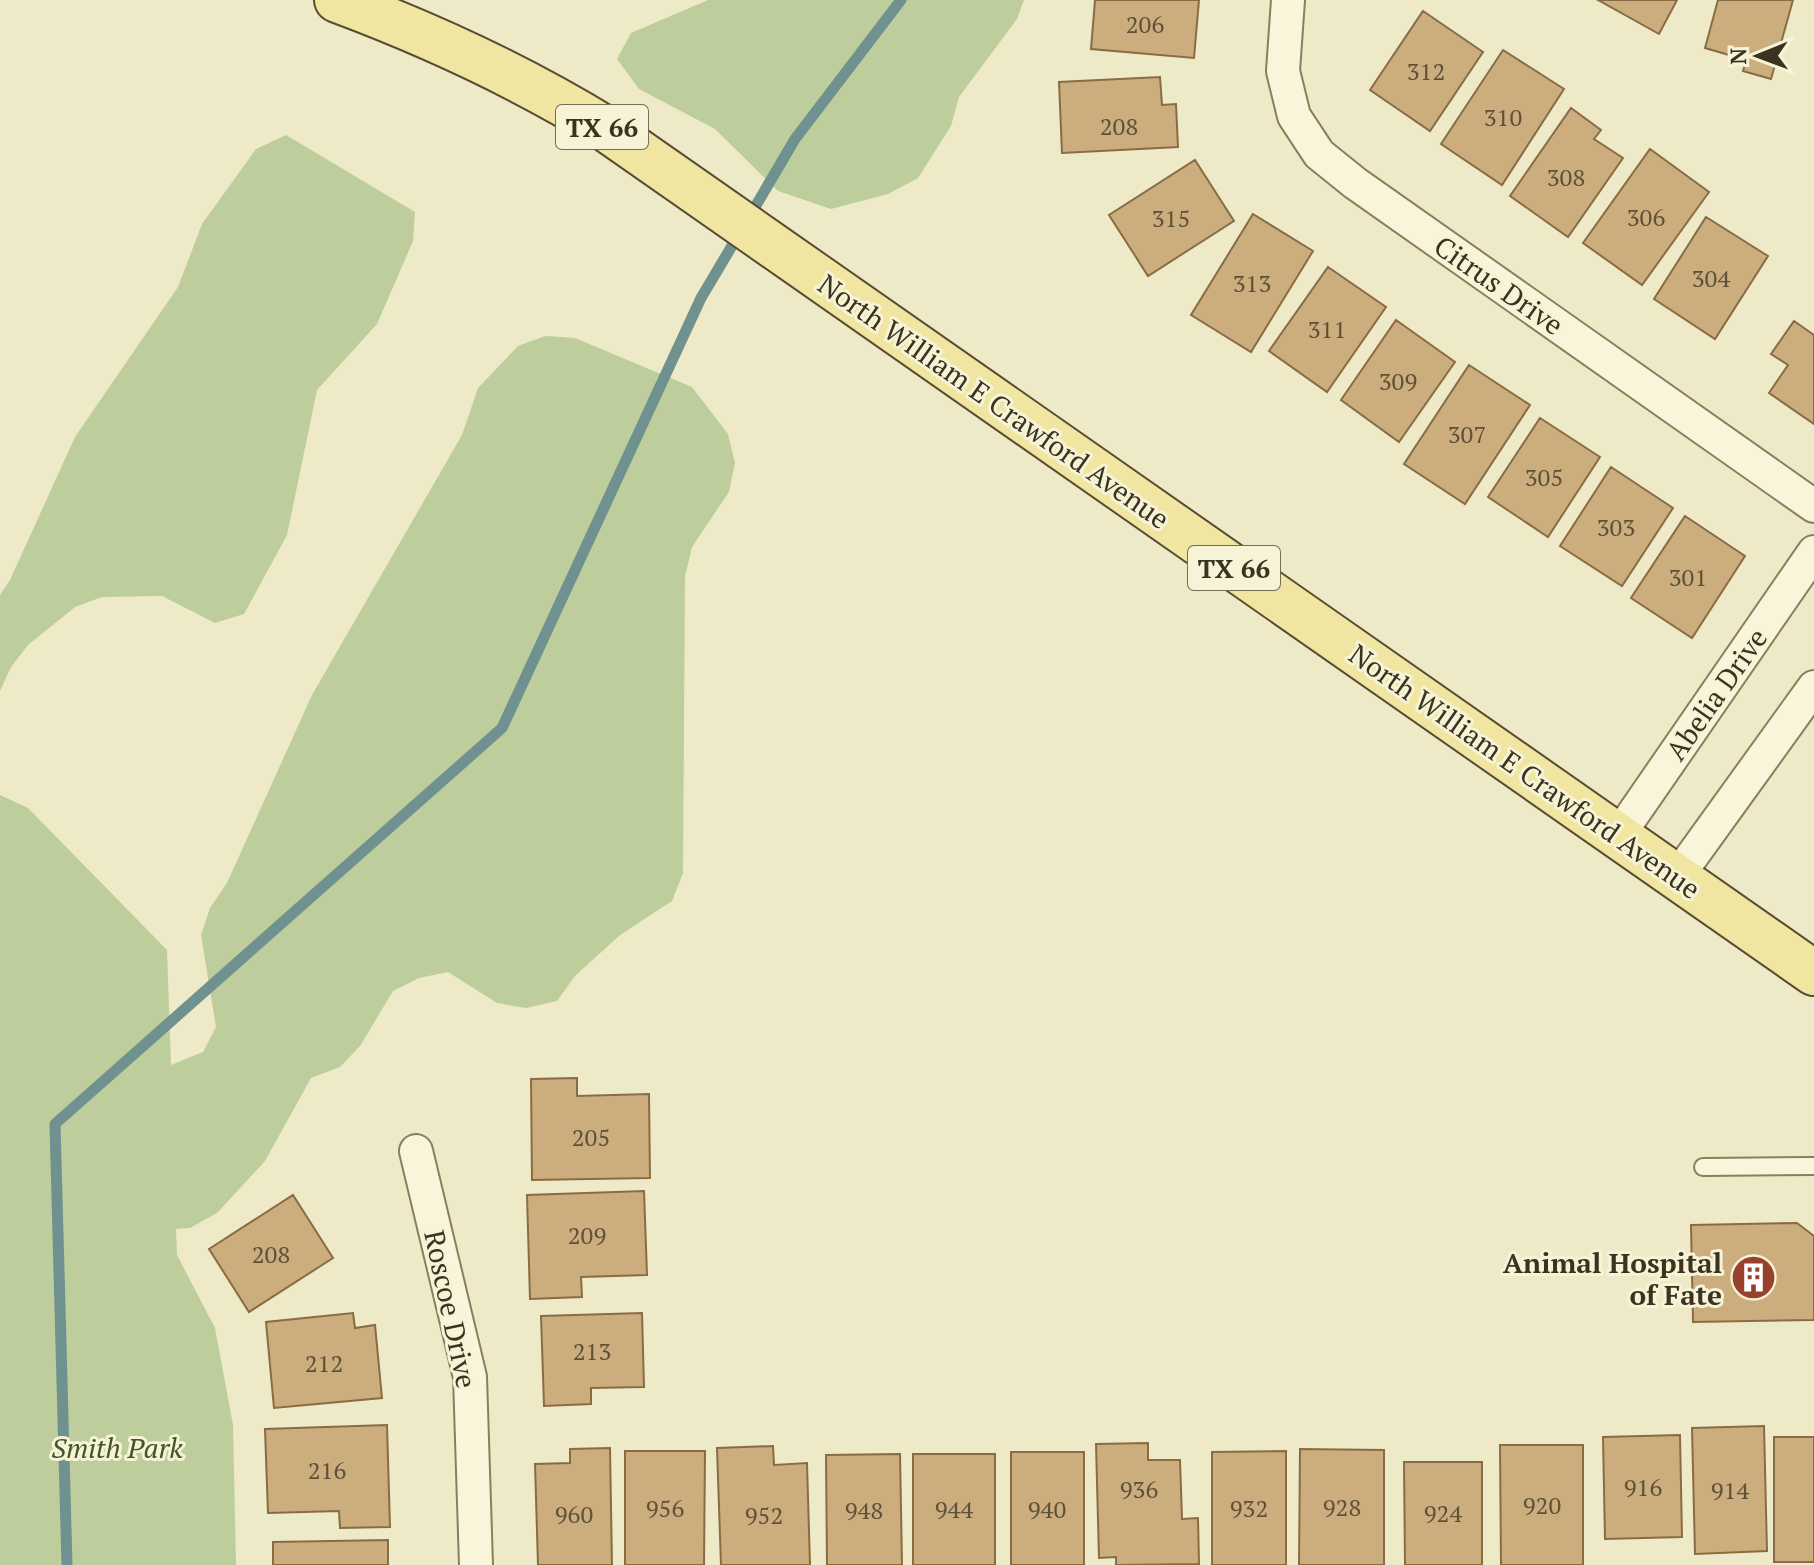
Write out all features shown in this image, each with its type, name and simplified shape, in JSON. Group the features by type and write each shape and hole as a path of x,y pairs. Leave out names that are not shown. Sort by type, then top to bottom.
{"main road":[{"name":"North William E Crawford Avenue","path":"337,0 480,60 606,129 1814,973"}],"street":[{"name":"Citrus Drive","path":"1288,0 1283,71 1294,116 1319,154 1367,192 1814,506"},
{"name":"Abelia Drive","path":"1618,836 1814,552"},
{"path":"1677,877 1814,687"},
{"name":"Roscoe Drive","path":"416,1151 470,1377 476,1565"}],"lane":[{"path":"1703,1167 1814,1166"}],"green space":[{"path":"708,0 1024,0 1017,19 959,97 951,126 918,178 888,194 831,209 778,191 715,129 639,89 617,59 631,33"},
{"path":"286,135 415,212 413,241 377,324 317,390 287,535 244,614 215,623 162,596 102,597 75,607 28,645 11,667 0,691 0,595 10,580 75,437 178,287 202,224 256,149"},
{"name":"Smith Park","path":"545,336 575,338 692,387 728,434 735,463 729,492 692,547 685,576 683,873 672,901 620,935 575,976 557,1001 526,1008 497,1003 448,972 419,978 393,991 360,1046 340,1067 311,1078 265,1161 217,1213 190,1228 176,1229 177,1255 215,1328 233,1425 236,1565 0,1565 0,795 28,808 167,950 171,1065 203,1052 216,1027 201,935 210,908 227,883 312,695 462,435 478,388 518,346"}],"building":[{"path":"1095,0 1199,0 1194,58 1091,49"},
{"path":"1598,0 1677,0 1659,34"},
{"path":"1718,0 1793,0 1771,79 1743,71 1746,60 1705,48"},
{"path":"1423,11 1483,52 1430,131 1370,90"},
{"path":"1503,50 1564,89 1502,185 1441,144"},
{"path":"1160,77 1162,105 1176,104 1178,147 1062,153 1059,82"},
{"path":"1571,108 1601,130 1594,139 1623,158 1568,237 1510,196"},
{"path":"1650,149 1709,192 1642,285 1583,243"},
{"path":"1195,160 1234,221 1148,276 1109,215"},
{"path":"1253,214 1313,251 1251,352 1191,315"},
{"path":"1706,217 1768,256 1715,339 1654,299"},
{"path":"1328,267 1386,307 1327,392 1269,351"},
{"path":"1396,320 1455,362 1399,442 1341,400"},
{"path":"1794,321 1814,335 1814,424 1769,393 1788,365 1771,354"},
{"path":"1469,365 1530,405 1465,504 1404,464"},
{"path":"1540,418 1600,457 1548,537 1488,497"},
{"path":"1611,467 1673,508 1622,586 1560,546"},
{"path":"1685,516 1745,556 1692,638 1631,598"},
{"path":"577,1078 577,1096 649,1094 650,1178 532,1180 531,1079"},
{"path":"644,1191 647,1275 581,1277 582,1297 530,1299 527,1195"},
{"path":"293,1195 333,1258 249,1312 209,1249"},
{"name":"Animal Hospital of Fate","path":"1797,1223 1814,1236 1814,1320 1693,1322 1691,1225"},
{"path":"353,1313 355,1328 375,1325 382,1398 274,1408 266,1322"},
{"path":"642,1313 644,1387 591,1388 591,1404 544,1406 541,1316"},
{"path":"387,1425 390,1527 340,1528 339,1511 268,1513 265,1429"},
{"path":"1764,1426 1767,1551 1695,1554 1692,1428"},
{"path":"1680,1435 1682,1537 1605,1539 1603,1437"},
{"path":"1774,1437 1814,1437 1814,1562 1774,1562"},
{"path":"1148,1443 1148,1460 1180,1460 1182,1519 1198,1518 1199,1564 1116,1565 1116,1557 1099,1558 1096,1444"},
{"path":"1500,1445 1583,1445 1583,1565 1501,1565"},
{"path":"773,1446 774,1465 807,1463 810,1565 721,1565 717,1448"},
{"path":"610,1448 612,1565 538,1565 535,1464 570,1463 570,1449"},
{"path":"1300,1449 1384,1450 1384,1565 1299,1565"},
{"path":"625,1451 705,1451 704,1565 625,1565"},
{"path":"1286,1451 1286,1565 1212,1565 1212,1452"},
{"path":"1011,1452 1084,1452 1084,1565 1011,1565"},
{"path":"900,1454 902,1565 827,1565 826,1455"},
{"path":"913,1454 995,1454 995,1565 913,1565"},
{"path":"1404,1462 1482,1462 1482,1565 1405,1565"},
{"path":"388,1540 388,1565 273,1565 273,1542"}],"waterway":[{"path":"748,219 795,139 901,0"},
{"path":"67,1565 55,1124 502,728 701,298 739,234"}],"place":[{"name":"Animal Hospital of Fate","path":"1753,1278"}]}
